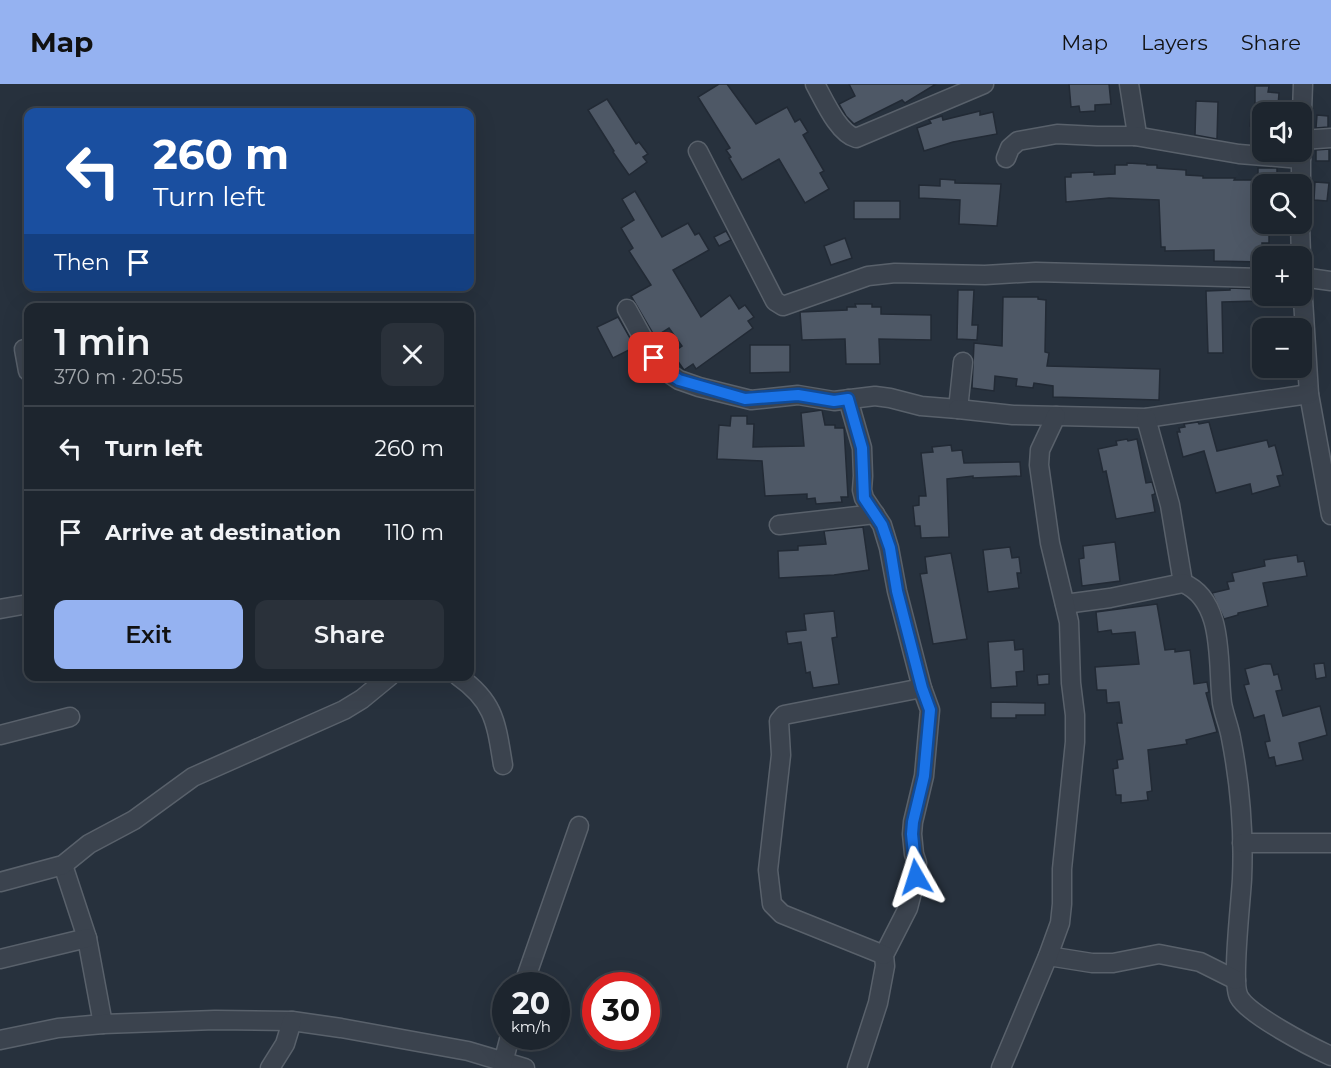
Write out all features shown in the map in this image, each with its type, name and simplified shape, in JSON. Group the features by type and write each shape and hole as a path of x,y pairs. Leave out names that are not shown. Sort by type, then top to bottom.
{"street":[{"path":"815,84 842,129 848,136 856,138 984,84"},
{"path":"1129,84 1136,128 1135,135"},
{"path":"1302,102 1303,84"},
{"path":"1006,158 1010,148 1018,141 1057,134 1135,135 1239,154 1252,154"},
{"path":"1312,139 1331,138"},
{"path":"698,151 776,301 783,306 868,276 895,273 985,275 1036,272 1252,278"},
{"path":"1312,278 1331,281"},
{"path":"1303,306 1309,394 1331,515"},
{"path":"627,309 654,358 667,372 679,380 751,400 798,395 834,401 882,397 921,406 1013,415 1146,418 1309,394"},
{"path":"958,409 963,362"},
{"path":"848,399 862,448 864,498 882,525 890,548 897,591 922,688 930,710 924,776 913,822 916,877 908,908 884,956 885,966 878,1003 857,1068"},
{"path":"1001,1068 1048,956 1060,922 1062,904 1062,869 1076,715 1071,683 1069,622 1050,543 1039,465 1040,450 1056,416"},
{"path":"1146,418 1167,494 1183,583"},
{"path":"779,525 875,514"},
{"path":"1065,604 1110,598 1183,583 1192,586 1206,605 1218,641 1222,703 1231,739 1242,823 1242,879 1236,980 1238,996 1301,1042 1331,1056"},
{"path":"0,609 24,605"},
{"path":"0,882 63,865 90,843 134,820 193,777 344,710 384,681"},
{"path":"465,681 487,704 496,720 503,765"},
{"path":"884,956 782,914 772,904 768,870 781,756 779,721 784,715 922,688"},
{"path":"0,735 70,717"},
{"path":"527,972 579,826"},
{"path":"1242,843 1331,843"},
{"path":"63,865 87,938 103,1024"},
{"path":"0,959 87,938"},
{"path":"1048,956 1092,963 1113,963 1159,954 1200,962 1236,980"},
{"path":"0,1040 58,1028 103,1024 215,1020 291,1021 440,1046 525,1068"},
{"path":"270,1068 285,1044 291,1021"},
{"path":"503,1063 506,1050"}],"building":[{"path":"719,84 727,84 756,124 787,107 795,122 800,119 808,132 803,135 824,171 820,173 829,189 805,203 779,159 742,180 726,150 730,148 698,97"},
{"path":"849,84 936,84 905,103 902,100 854,124 839,104 855,96"},
{"path":"1069,84 1109,84 1111,104 1095,105 1095,111 1080,112 1079,106 1071,107"},
{"path":"1255,86 1269,86 1268,92 1279,93 1278,102 1255,102"},
{"path":"607,99 636,144 639,142 648,154 643,157 647,162 629,175 588,110"},
{"path":"1196,101 1218,102 1217,139 1195,135"},
{"path":"980,111 980,115 993,112 997,134 953,142 924,151 917,128 931,123 929,120 942,116 943,120"},
{"path":"1317,115 1328,116 1328,127 1316,128"},
{"path":"1329,149 1329,161 1316,161 1316,150"},
{"path":"1127,163 1157,165 1157,168 1186,170 1186,175 1203,176 1203,178 1252,180 1252,234 1269,234 1269,243 1252,246 1252,262 1214,261 1214,250 1165,251 1165,247 1161,247 1159,200 1109,198 1066,202 1065,177 1071,177 1071,173 1115,174 1115,165 1127,165"},
{"path":"1258,168 1277,168 1277,174 1258,174"},
{"path":"940,179 955,180 955,183 1001,184 997,226 959,224 960,200 919,198 919,185 940,186"},
{"path":"1315,182 1329,183 1327,201 1314,200"},
{"path":"635,191 662,237 688,223 695,235 699,233 709,250 673,270 701,317 730,295 739,309 745,305 754,317 748,321 753,328 696,369 693,364 684,370 672,353 682,346 669,328 655,337 631,296 651,285 629,251 633,248 621,228 634,220 622,199"},
{"path":"854,201 900,201 900,219 854,219"},
{"path":"726,231 731,240 719,246 714,237"},
{"path":"845,238 852,258 831,265 824,246"},
{"path":"1230,288 1252,289 1252,301 1222,302 1223,353 1208,353 1206,291 1230,290"},
{"path":"958,290 974,290 972,325 978,325 977,340 957,339"},
{"path":"1003,297 1038,297 1038,299 1046,300 1045,352 1049,353 1047,366 1160,369 1159,400 1053,397 1053,386 1034,383 1033,388 1016,386 1017,379 995,376 994,391 972,388 974,343 1002,346"},
{"path":"855,304 872,304 872,307 881,307 881,314 931,315 931,340 879,339 880,364 846,364 845,339 802,340 800,312 847,310 847,307 856,307"},
{"path":"618,317 635,347 613,358 597,327"},
{"path":"750,345 790,345 790,372 750,373"},
{"path":"822,410 825,425 844,428 848,497 841,497 842,502 816,504 815,498 807,499 807,494 765,496 762,461 717,459 719,425 730,426 731,416 747,416 747,424 754,424 753,447 804,446 801,413"},
{"path":"1198,422 1199,424 1209,422 1217,451 1267,440 1269,447 1275,445 1283,475 1277,476 1280,486 1252,494 1250,484 1216,493 1204,451 1183,457 1177,432 1180,432 1179,428 1185,427 1184,424"},
{"path":"1127,439 1128,441 1137,439 1146,483 1152,482 1155,492 1152,495 1155,512 1116,519 1106,471 1103,472 1098,449 1117,445 1116,441"},
{"path":"951,445 952,451 962,450 964,463 1020,462 1021,476 973,478 973,476 947,479 949,537 921,538 920,526 915,526 913,506 919,505 919,496 926,496 921,453 933,452 932,447"},
{"path":"863,527 869,570 834,575 779,578 778,551 798,550 798,546 826,544 824,531"},
{"path":"1115,542 1120,581 1082,586 1079,559 1084,558 1083,546"},
{"path":"1010,547 1012,558 1019,557 1021,573 1017,573 1019,588 988,592 983,550"},
{"path":"951,553 967,639 933,644 920,574 927,573 925,557"},
{"path":"1297,555 1298,562 1304,561 1307,576 1263,583 1268,606 1224,619 1212,593 1229,589 1227,582 1234,581 1232,573 1265,566 1264,560"},
{"path":"1157,604 1165,650 1175,649 1175,652 1190,650 1194,684 1207,682 1209,692 1206,693 1217,732 1186,740 1187,744 1148,750 1152,791 1147,792 1148,800 1121,803 1121,795 1116,795 1113,769 1118,768 1117,760 1123,759 1117,723 1122,723 1119,702 1107,703 1106,690 1097,690 1095,667 1139,664 1135,632 1112,634 1111,630 1098,632 1096,612"},
{"path":"834,611 837,637 832,638 839,684 813,688 810,672 806,673 801,642 788,644 786,632 806,630 804,614"},
{"path":"1014,640 1015,650 1023,649 1024,671 1016,672 1017,686 991,688 988,642"},
{"path":"1324,663 1326,677 1316,679 1314,664"},
{"path":"1271,664 1274,675 1278,674 1282,690 1276,691 1283,716 1320,706 1327,735 1299,743 1303,760 1276,766 1274,757 1269,758 1265,742 1270,741 1264,715 1254,718 1244,685 1249,684 1245,669"},
{"path":"1049,674 1049,684 1038,685 1037,675"},
{"path":"991,702 1045,703 1045,715 991,718"}],"route":[{"path":"654,358 667,372 679,380 745,399 798,395 834,401 848,399 862,448 864,498 882,525 890,548 897,591 922,688 930,710 924,776 913,822 916,877"}]}
